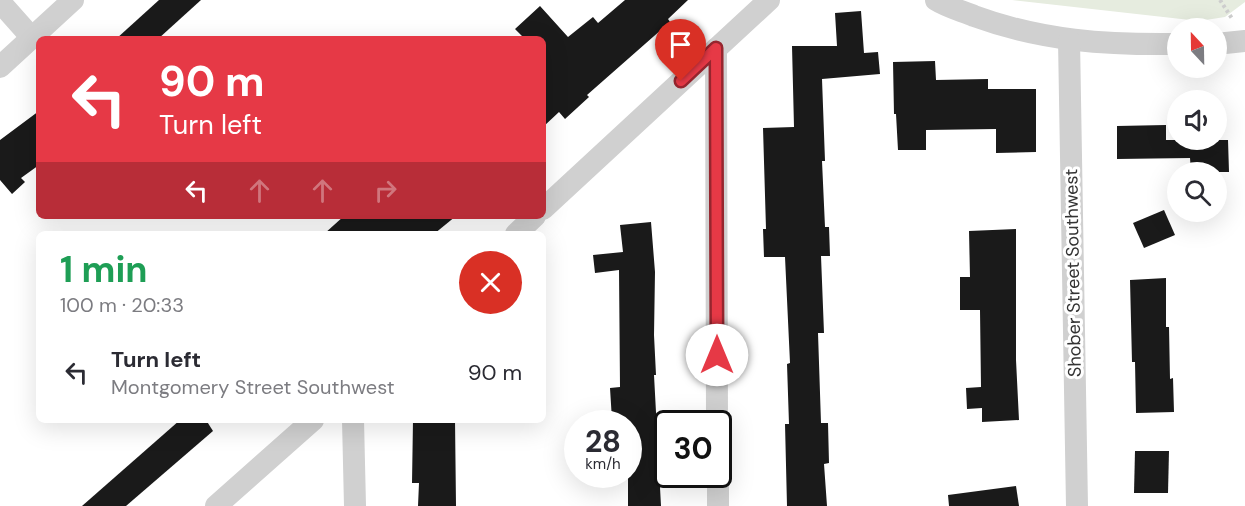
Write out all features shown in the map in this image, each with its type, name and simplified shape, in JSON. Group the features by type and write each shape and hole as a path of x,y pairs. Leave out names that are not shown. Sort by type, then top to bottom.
{"street":[{"path":"0,67 73,0"},
{"path":"546,205 769,0"},
{"path":"936,0 1007,28 1069,40 1119,45 1167,44"},
{"path":"0,2 32,38"},
{"name":"Shober Street Southwest","path":"1069,40 1077,506"},
{"path":"1227,43 1245,41"},
{"path":"716,48 717,410"},
{"path":"519,231 532,219"},
{"path":"216,506 310,423"},
{"path":"353,423 355,506"},
{"path":"718,488 718,506"}],"path":[{"path":"1220,0 1233,20"}],"shaded area":[{"path":"1012,0 1245,0 1225,17 1172,18"}],"building":[{"path":"159,0 201,0 161,36 119,36"},
{"path":"625,0 688,0 668,19 670,22 587,95 589,97 565,119 559,112 546,124 546,36 522,36 515,29 540,6 568,37 593,17 598,23"},
{"path":"861,11 864,53 878,52 880,74 822,79 825,161 822,161 825,227 829,227 830,256 821,256 824,333 818,333 821,423 828,423 829,463 824,464 827,506 787,506 785,424 789,424 787,364 790,363 785,257 764,257 763,229 766,229 763,128 794,127 792,46 837,46 835,13"},
{"path":"935,61 936,80 988,79 988,89 1036,89 1036,152 996,153 996,129 926,130 926,150 898,150 896,114 894,114 893,62"},
{"path":"36,113 36,167 21,178 25,182 12,194 0,180 0,140"},
{"path":"1166,125 1167,150 1227,150 1228,140 1229,172 1227,172 1227,162 1190,162 1190,158 1117,159 1117,126"},
{"path":"1164,210 1167,222 1169,222 1175,235 1144,248 1133,223"},
{"path":"341,219 452,219 438,231 327,231"},
{"path":"651,222 655,272 654,488 660,488 661,506 628,506 628,488 642,488 642,410 611,410 610,388 620,387 619,270 595,273 593,255 623,252 620,225"},
{"path":"1016,229 1016,360 1019,420 982,422 982,408 967,409 966,388 981,387 980,310 960,310 960,277 970,277 969,231"},
{"path":"1166,278 1166,327 1169,327 1170,379 1173,378 1174,412 1136,413 1130,280"},
{"path":"177,423 208,423 213,431 126,506 82,506"},
{"path":"413,423 455,423 456,506 418,506 419,483 412,483"},
{"path":"1135,451 1169,451 1168,493 1134,493"},
{"path":"1016,486 1019,506 949,506 948,495"}],"route":[{"path":"681,81 716,48 717,355"}]}
